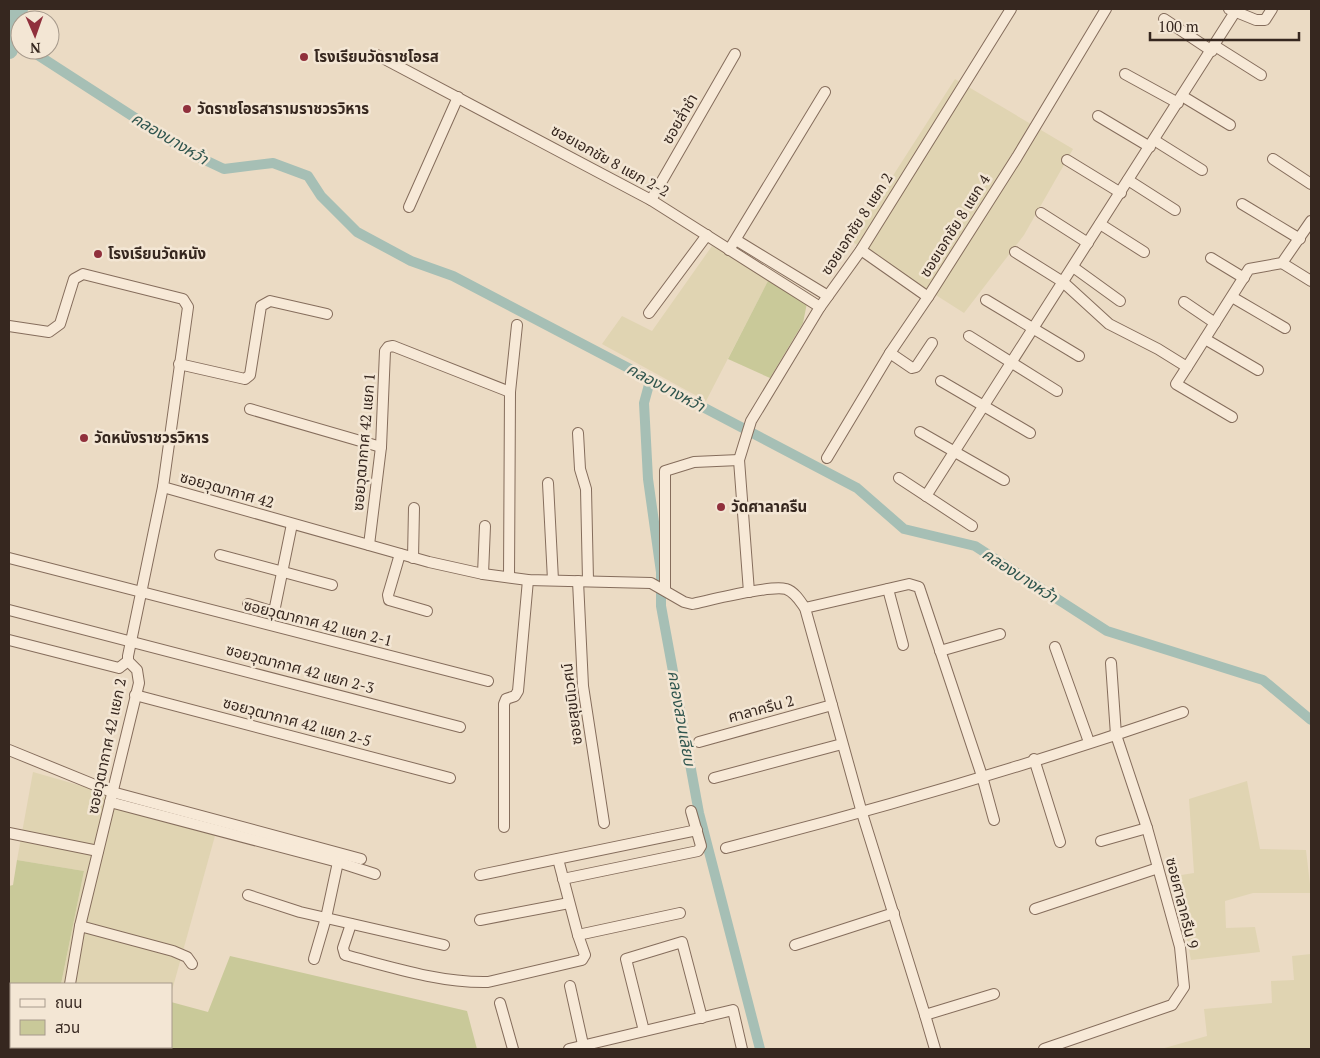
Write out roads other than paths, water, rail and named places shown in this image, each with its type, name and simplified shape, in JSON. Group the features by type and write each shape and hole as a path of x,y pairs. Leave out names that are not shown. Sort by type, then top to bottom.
{"street":[{"name":"ซอยเอกชัย 8 แยก 2","path":"739,460 751,421 820,307 861,250 1011,9"},
{"name":"ซอยเอกชัย 8 แยก 4","path":"827,458 890,353 1017,157 1106,9"},
{"path":"926,496 1214,49 1232,11 1256,20 1265,20 1272,9"},
{"path":"1164,18 1261,75"},
{"name":"ซอยล่ำชำ","path":"651,200 735,54"},
{"name":"ซอยเอกชัย 8 แยก 2-2","path":"377,55 651,200 820,307"},
{"path":"1125,74 1230,126"},
{"path":"729,250 825,92"},
{"path":"409,207 458,97"},
{"path":"1098,116 1202,170"},
{"path":"1272,159 1311,184"},
{"path":"1066,160 1120,193"},
{"path":"1128,180 1175,210"},
{"path":"1242,204 1300,239"},
{"path":"1041,212 1088,243"},
{"path":"1282,263 1300,239 1311,220"},
{"path":"1100,224 1144,252"},
{"path":"649,313 707,235"},
{"path":"736,240 828,296"},
{"path":"861,250 928,297"},
{"path":"1014,252 1063,282 1109,324 1158,349 1187,367"},
{"path":"1211,258 1244,278"},
{"path":"1232,417 1176,384 1249,269 1282,263 1311,281"},
{"path":"1073,267 1120,301"},
{"name":"ซอยวุฒากาศ 42","path":"9,326 49,332 55,329 60,324 74,279 83,274 183,299 188,307 164,487 413,558 483,574 528,580 651,583 664,588 684,602 692,604 749,592 785,589 797,596 805,608"},
{"path":"1232,297 1285,328"},
{"path":"986,300 1079,356"},
{"path":"179,364 245,379 250,375 261,306 265,302 270,301 327,314"},
{"path":"1184,302 1216,322"},
{"path":"509,578 510,392 517,325"},
{"path":"969,336 1057,392"},
{"path":"1205,339 1258,370"},
{"path":"890,353 912,368 916,367 932,343"},
{"name":"ซอยวุฒากาศ 42 แยก 1","path":"369,545 381,447 386,351 388,347 394,346 510,392"},
{"path":"941,381 1030,433"},
{"path":"250,409 381,447"},
{"path":"920,432 1004,480"},
{"name":"ซอยสุขนิเวศน์","path":"578,433 580,469 586,488 583,580 583,686 604,823"},
{"path":"664,588 665,471 694,462 739,460 749,592"},
{"path":"899,478 972,526"},
{"path":"548,484 553,580"},
{"name":"ซอยวุฒากาศ 42 แยก 2","path":"70,983 80,926 138,683 137,670 128,661 164,487"},
{"path":"413,558 414,508"},
{"path":"248,604 274,612 284,571 292,524"},
{"path":"483,574 485,526"},
{"path":"400,554 388,595 389,600 427,611"},
{"path":"220,555 332,585"},
{"name":"ซอยวุฒากาศ 42 แยก 2-1","path":"9,558 141,594 488,681"},
{"path":"504,827 504,704 506,699 515,696 518,692 528,580"},
{"path":"935,1049 862,813 805,608 909,584 919,587 982,776 994,820"},
{"path":"888,589 903,645"},
{"name":"ซอยวุฒากาศ 42 แยก 2-3","path":"9,610 460,727"},
{"path":"940,651 1000,634"},
{"path":"9,640 119,668 128,661"},
{"path":"1056,647 1089,742"},
{"name":"ซอยศาลาครืน 9","path":"1044,1049 1172,1005 1184,986 1180,947 1147,828 1116,735 1111,663"},
{"name":"ซอยวุฒากาศ 42 แยก 2-5","path":"135,695 450,778"},
{"name":"ศาลาครืน 2","path":"699,742 832,706"},
{"path":"726,848 862,813 1116,735 1183,712"},
{"path":"714,778 842,744"},
{"path":"9,750 111,797 375,874"},
{"path":"1034,759 1060,842"},
{"path":"111,797 361,859"},
{"path":"563,879 698,851 701,846 690,811"},
{"path":"1101,842 1147,828"},
{"path":"480,875 697,830"},
{"path":"9,833 98,851"},
{"path":"351,924 343,948 345,955 413,973 472,982 488,982 582,960 585,955 558,859"},
{"path":"314,959 326,918 338,862"},
{"path":"1035,910 1158,868"},
{"path":"248,895 300,912 444,945"},
{"path":"480,920 569,903"},
{"path":"578,935 680,913"},
{"path":"795,945 894,913"},
{"path":"80,926 173,951 187,957 192,964"},
{"path":"644,1031 626,959 682,942 702,1018"},
{"path":"570,986 584,1048"},
{"path":"925,1015 994,994"},
{"path":"500,1003 513,1049"},
{"path":"569,1049 584,1048 644,1031 733,1010 742,1049"}],"waterway":[{"path":"9,50 19,9"},
{"name":"คลองบางหว้า","path":"45,60 188,152 224,169 273,163 308,176 321,196 357,232 411,261 453,276 857,488 904,529 975,546 1107,631 1263,680 1311,720"},
{"name":"คลองสวนเลียบ","path":"650,381 644,403 648,479 661,572 661,606 699,813 760,1049"}],"place":[{"name":"โรงเรียนวัดราชโอรส","path":"304,57"},
{"name":"วัดราชโอรสารามราชวรวิหาร","path":"187,109"},
{"name":"โรงเรียนวัดหนัง","path":"98,254"},
{"name":"วัดหนังราชวรวิหาร","path":"84,438"},
{"name":"วัดศาลาครืน","path":"721,507"}]}
